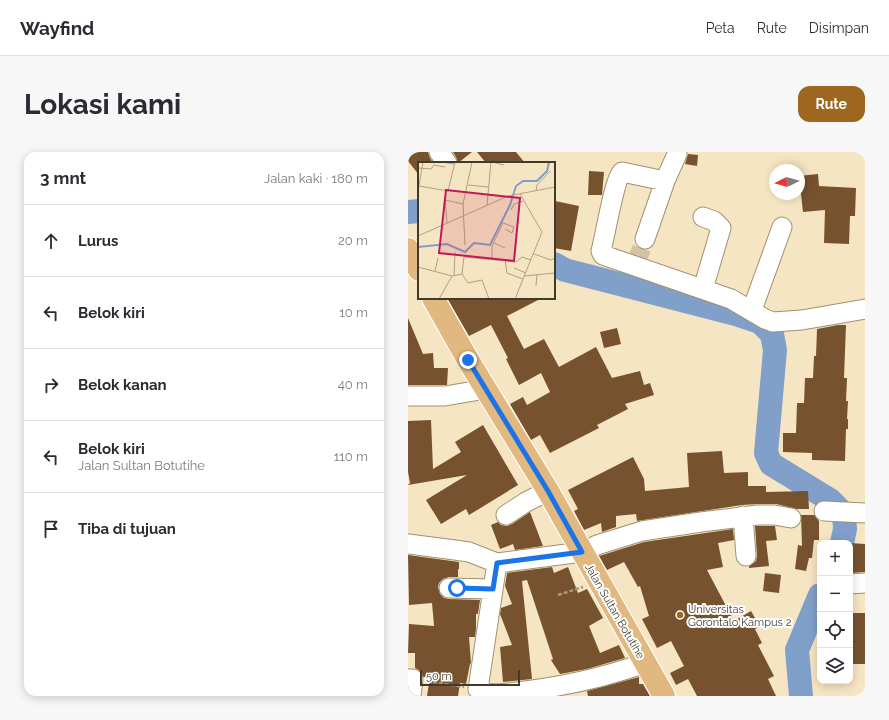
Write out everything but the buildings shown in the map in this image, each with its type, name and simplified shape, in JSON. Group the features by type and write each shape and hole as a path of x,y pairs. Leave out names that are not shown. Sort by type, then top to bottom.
{"main road":[{"path":"408,249 418,268"},
{"name":"Jalan Sultan Botutihe","path":"434,299 548,491 664,696"}],"street":[{"path":"439,152 446,162"},
{"path":"645,239 665,181 677,154"},
{"path":"665,181 625,172 619,175 601,251 603,255 731,299 765,319 773,322 802,320 865,309"},
{"path":"703,218 714,222 721,228 703,289"},
{"path":"752,310 782,227"},
{"path":"408,396 445,396 486,389"},
{"path":"506,515 526,502 548,491"},
{"path":"831,512 862,513"},
{"path":"408,544 469,552 497,563 582,552 597,545 642,531 743,516 774,515 791,518"},
{"path":"743,516 746,556"},
{"path":"497,563 478,689 488,694 544,689 608,675 645,663"},
{"path":"853,584 865,583"},
{"path":"449,588 493,589"}],"path":[{"path":"558,595 599,582"},
{"path":"411,685 478,689"}],"waterway":[{"path":"408,212 418,211"},
{"path":"555,265 565,270 739,315 760,322 772,334 775,350 766,453 771,464 830,500 844,514 845,529 843,540"},
{"path":"801,696 797,650 817,602"}],"tunnel":[{"path":"635,266 645,239"}],"place":[{"name":"Universitas Gorontalo Kampus 2","path":"680,615"}],"route":[{"path":"457,588 493,589 497,563 582,552 548,491 468,360"}]}
